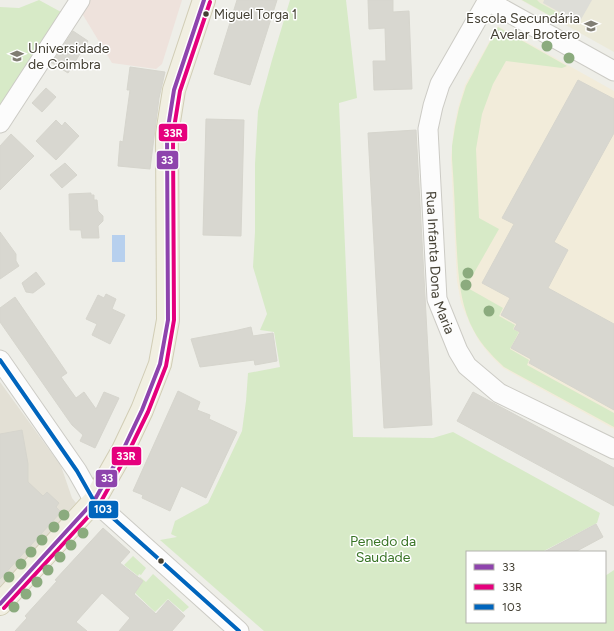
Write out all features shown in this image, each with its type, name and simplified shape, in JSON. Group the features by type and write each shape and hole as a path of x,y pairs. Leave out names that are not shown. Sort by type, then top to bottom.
{"main road":[{"path":"0,604 94,501 123,450 142,410 160,364 168,320 167,134 174,90 201,2"}],"street":[{"path":"488,0 614,71"},
{"name":"Rua Infanta Dona Maria","path":"488,0 440,84 428,129 437,300 458,351 468,366 499,393 614,449"},
{"path":"0,123 78,3"},
{"path":"0,360 77,471 94,501 239,631"}],"shaded area":[{"path":"74,0 182,0 162,64 156,69 112,63"},
{"name":"Escola Secundária Avelar Brotero","path":"521,0 614,0 614,52"},
{"path":"544,0 592,0 579,23 543,3"},
{"path":"498,26 614,91 614,429 503,368 479,341 461,303 457,281 451,159 454,127 465,85"},
{"path":"0,382 61,466 72,498 76,503 0,586"}],"green space":[{"name":"Universidade de Coimbra","path":"39,0 61,12 0,105 0,7 19,8"},
{"name":"Penedo da Saudade","path":"290,0 346,0 357,98 339,103 353,437 433,438 453,432 600,513 597,523 544,551 466,551 466,623 606,623 606,575 614,570 614,631 264,631 160,540 177,537 171,534 175,521 208,503 242,431 248,373 280,367 274,332 260,330 267,314 253,267 255,232 255,164 258,111"},
{"path":"522,0 537,0 568,18 565,24"},
{"path":"498,27 567,66 562,68 506,61 493,84 482,114 476,149 479,218 499,229 466,287 503,308 499,316 515,325 513,329 519,332 510,349 529,360 527,365 614,413 614,427 504,367 489,352 473,330 463,302 458,269 452,146 459,108 466,86"},
{"path":"133,556 146,568 141,575 139,574 138,576 124,565"},
{"path":"153,574 189,607 183,612 168,599 155,612 131,589 140,577 146,582"}],"water":[{"path":"112,235 125,235 125,262 112,262"}],"building":[{"path":"237,0 277,0 250,85 214,74"},
{"path":"368,0 393,0 393,12 409,11 412,89 374,90 373,61 386,61 385,28 369,29"},
{"path":"73,31 88,41 68,73 52,63"},
{"path":"130,67 165,72 159,98 150,169 118,166 120,141 123,142 130,90 127,90"},
{"path":"578,80 614,99 614,133 554,242 568,250 548,288 614,324 614,410 529,363 531,359 511,348 520,332 514,329 517,324 501,315 510,298 482,283 514,224 502,218"},
{"path":"46,88 56,97 42,112 32,103"},
{"path":"206,119 244,120 241,236 203,235"},
{"path":"56,120 62,126 65,122 79,136 56,160 36,141"},
{"path":"416,130 432,425 384,428 368,133"},
{"path":"11,134 34,156 0,190 0,146"},
{"path":"65,163 77,175 62,188 50,175"},
{"path":"91,193 91,195 94,195 94,200 97,200 98,211 103,216 103,221 98,226 99,238 82,238 81,230 70,230 69,194"},
{"path":"0,232 16,254 16,261 19,266 0,279"},
{"path":"36,272 45,284 33,293 26,292 22,283"},
{"path":"106,294 116,299 112,309 125,315 110,344 92,335 97,324 86,319 98,295 104,298"},
{"path":"15,297 67,373 61,377 76,398 84,392 96,409 104,392 119,398 95,448 80,441 83,435 72,425 0,322 0,308"},
{"path":"251,327 253,336 273,333 277,361 255,365 254,360 200,367 191,339"},
{"path":"178,391 200,402 197,410 210,415 209,419 237,432 206,498 181,486 170,511 142,498 143,495 133,491"},
{"path":"473,392 614,468 614,506 457,421"},
{"path":"22,430 28,464 28,482 43,496 47,492 59,503 56,507 61,512 0,579 0,434"},
{"path":"596,524 603,537 577,551 546,551"},
{"path":"103,528 130,552 120,563 143,581 134,594 156,614 168,600 185,616 172,631 119,631 130,618 102,593 76,622 87,631 15,631 27,618 25,616 57,581 55,580"}],"transit line":[{"name":"33","path":"0,604 94,501 123,450 142,410 160,364 168,320 167,134 174,90 204,0"},
{"name":"33R","path":"4,608 99,505 128,453 148,412 166,366 174,320 173,134 180,91 210,2"},
{"name":"103","path":"0,360 77,471 94,501 239,631"}],"place":[{"name":"Miguel Torga 1","path":"206,14"},
{"name":"Escola Secundária Avelar Brotero","path":"591,26"},
{"name":"Universidade de Coimbra","path":"17,56"}]}
